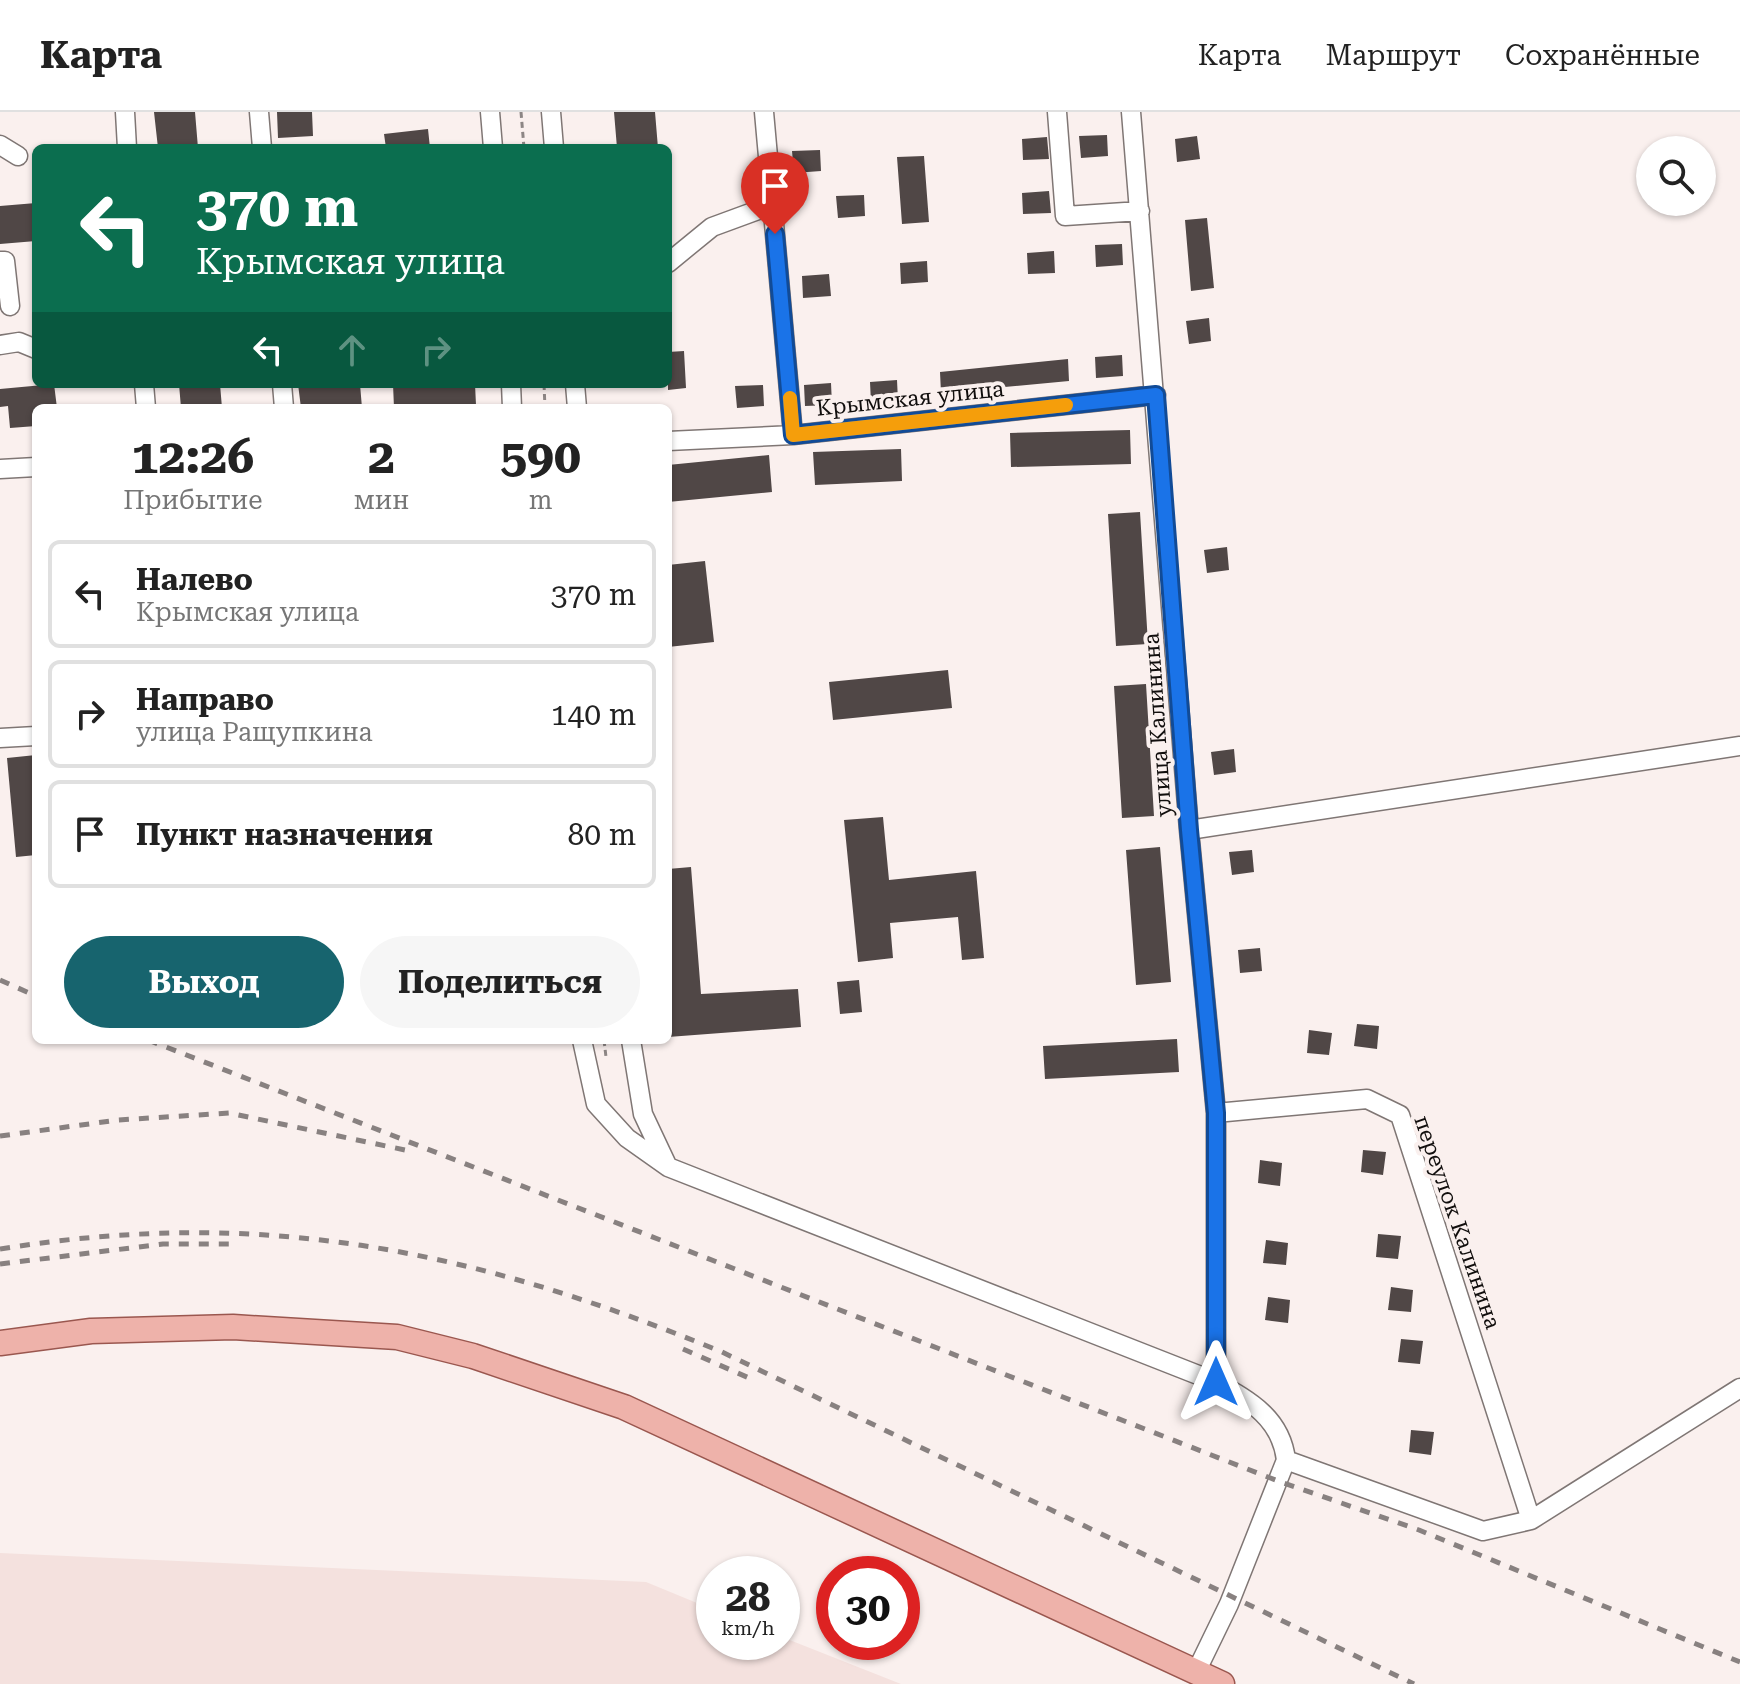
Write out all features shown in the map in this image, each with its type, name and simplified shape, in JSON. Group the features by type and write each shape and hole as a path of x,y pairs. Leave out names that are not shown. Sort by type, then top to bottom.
{"main road":[{"path":"0,1343 91,1331 264,1328 397,1337 473,1356 624,1407 1222,1684"}],"street":[{"path":"125,112 127,144"},
{"path":"259,112 262,144"},
{"path":"490,112 493,144"},
{"path":"551,112 554,144"},
{"path":"764,112 793,435"},
{"path":"1057,112 1065,216 1140,211"},
{"name":"улица Калинина","path":"1131,112 1189,830 1216,1113 1216,1382"},
{"path":"0,145 18,156"},
{"path":"672,260 712,227 772,205"},
{"path":"0,261 5,261 10,306"},
{"path":"0,345 19,342 32,347"},
{"name":"Крымская улица","path":"672,441 793,435 1156,395"},
{"path":"0,469 32,467"},
{"path":"0,738 32,736"},
{"path":"1189,830 1740,746"},
{"path":"583,1044 596,1104 627,1138 668,1167 1216,1382 1250,1401 1271,1420 1283,1439 1286,1460 1229,1604 1196,1672"},
{"path":"632,1044 643,1114 668,1167"},
{"name":"переулок Калинина","path":"1216,1113 1367,1099 1400,1115 1531,1520"},
{"path":"1286,1460 1483,1531 1531,1520 1740,1388"}],"path":[{"path":"521,112 524,144"}],"shaded area":[{"path":"0,1553 646,1582 696,1603 696,1660 800,1660 800,1644 816,1650 816,1660 840,1660 901,1684 0,1684"}],"building":[{"path":"154,112 195,112 198,144 158,144"},
{"path":"277,112 312,112 313,136 278,138"},
{"path":"614,112 655,112 658,144 617,144"},
{"path":"428,129 430,144 385,144 384,134"},
{"path":"1107,135 1108,156 1081,158 1079,136"},
{"path":"1197,136 1200,159 1177,162 1175,139"},
{"path":"1047,137 1049,159 1023,160 1022,139"},
{"path":"820,150 821,171 794,173 792,151"},
{"path":"924,156 929,222 902,224 897,157"},
{"path":"1049,191 1051,213 1023,214 1022,193"},
{"path":"864,195 865,216 838,218 836,196"},
{"path":"32,203 32,241 0,244 0,206"},
{"path":"1207,218 1214,288 1191,291 1185,220"},
{"path":"1122,244 1123,265 1096,267 1095,245"},
{"path":"1054,251 1055,273 1028,274 1027,253"},
{"path":"927,261 928,282 901,284 900,263"},
{"path":"829,274 831,296 803,298 802,276"},
{"path":"1209,318 1211,341 1189,344 1186,321"},
{"path":"684,351 686,388 668,390 672,388 672,352"},
{"path":"1122,355 1123,376 1096,378 1095,357"},
{"path":"1068,359 1069,381 941,393 940,372"},
{"path":"897,380 898,401 871,403 870,382"},
{"path":"831,383 832,405 805,406 804,385"},
{"path":"763,385 764,406 737,408 735,386"},
{"path":"54,388 56,404 32,404 32,426 10,428 8,406 0,407 0,389"},
{"path":"179,388 220,388 222,404 181,404"},
{"path":"298,388 360,388 362,404 300,404"},
{"path":"393,388 475,388 476,404 394,404"},
{"path":"1130,430 1131,464 1011,467 1010,433"},
{"path":"901,449 902,481 815,485 813,452"},
{"path":"769,455 772,492 672,502 672,465"},
{"path":"1140,512 1148,644 1116,646 1108,514"},
{"path":"1227,547 1229,570 1207,573 1204,550"},
{"path":"705,561 714,642 672,647 672,565"},
{"path":"948,670 952,708 833,720 829,682"},
{"path":"1146,684 1154,816 1122,818 1114,686"},
{"path":"1234,749 1236,772 1214,775 1211,752"},
{"path":"32,755 32,855 16,857 7,758"},
{"path":"883,817 889,880 976,871 984,958 962,960 958,917 890,923 893,958 858,962 844,820"},
{"path":"1160,847 1171,982 1136,985 1126,850"},
{"path":"1252,850 1254,872 1232,875 1229,852"},
{"path":"691,867 701,994 798,989 801,1027 672,1037 672,869"},
{"path":"1260,948 1262,971 1240,973 1238,950"},
{"path":"859,980 862,1012 840,1014 837,982"},
{"path":"1357,1024 1379,1026 1377,1049 1354,1046"},
{"path":"1309,1030 1332,1033 1329,1055 1307,1053"},
{"path":"1177,1039 1179,1072 1045,1079 1043,1046"},
{"path":"1363,1150 1386,1152 1383,1175 1361,1172"},
{"path":"1260,1160 1282,1163 1280,1186 1258,1183"},
{"path":"1378,1234 1401,1236 1398,1259 1376,1257"},
{"path":"1266,1240 1288,1243 1286,1265 1263,1263"},
{"path":"1391,1287 1413,1290 1411,1312 1388,1310"},
{"path":"1268,1297 1290,1300 1288,1323 1265,1320"},
{"path":"1401,1339 1423,1341 1420,1364 1398,1362"},
{"path":"1411,1430 1434,1432 1431,1455 1409,1452"}],"railway":[{"path":"0,980 32,994"},
{"path":"158,1044 1278,1481 1419,1530 1740,1662"},
{"path":"0,1136 118,1120 229,1113 405,1150"},
{"path":"0,1249 97,1237 190,1233 280,1236 368,1246 456,1264 543,1287 722,1352 1414,1684"},
{"path":"0,1264 163,1244 235,1244"},
{"path":"683,1349 749,1378"}],"slow traffic":[{"path":"790,398 793,435 1066,405"}],"route":[{"path":"775,234 793,435 1156,395 1189,830 1216,1113 1216,1382"}]}
